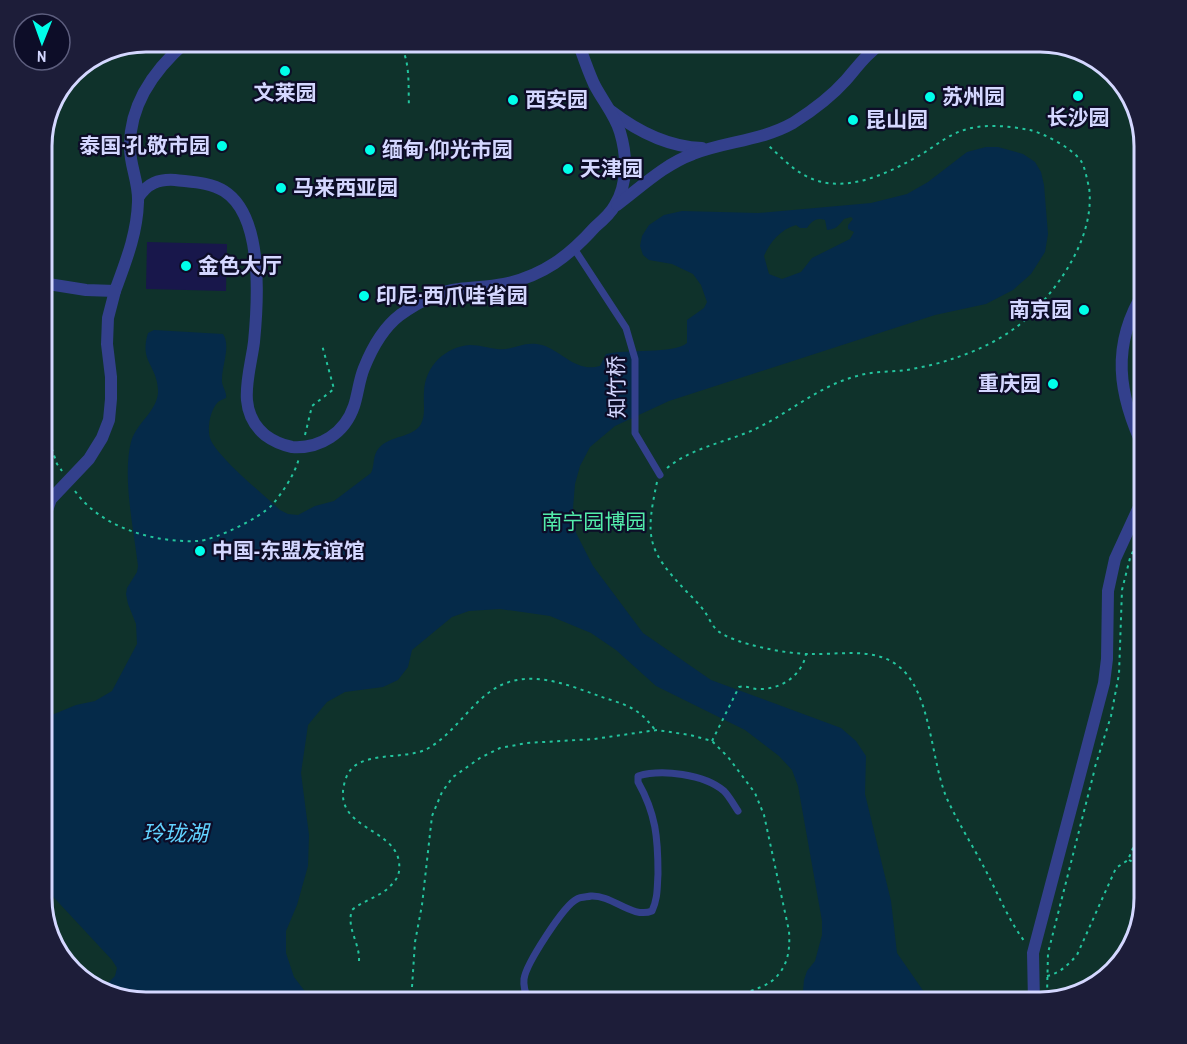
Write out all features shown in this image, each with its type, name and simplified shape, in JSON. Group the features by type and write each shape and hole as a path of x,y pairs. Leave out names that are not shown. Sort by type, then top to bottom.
{"street":[{"path":"53,497 89,459 102,438 109,420 111,377 107,344 108,318 135,234 138,198 130,149 133,117 145,88 177,52"},
{"path":"582,52 594,83 620,131 625,156 625,176 615,206"},
{"path":"138,198 144,188 154,182 170,180 209,185 224,191 236,202 248,225 254,247 256,272 255,321 246,387 248,411 259,429 268,437 285,445 317,446 348,419 354,407 363,370 380,336 392,322 410,308 446,291 503,285 550,267 575,250 615,206 653,177 690,155 760,138 790,124 819,107 871,52"},
{"path":"608,109 638,129 662,139 687,147 712,148"},
{"path":"53,286 115,291"},
{"path":"1134,309 1122,347 1120,374 1127,408 1134,425"},
{"path":"1034,992 1033,953 1104,683 1107,659 1108,591 1115,559 1134,518"}],"lane":[{"name":"知竹桥","path":"575,250 626,328 635,359 635,433 660,475"},
{"path":"525,992 524,978 530,960 568,906 578,899 593,896 608,899 645,914 652,911 658,900 658,844 654,818 638,782 638,776 648,773 669,773 701,779 724,791 738,811"}],"path":[{"path":"404,52 407,63 409,107"},
{"path":"760,138 806,177 839,183 886,174 964,130 991,126 1031,130 1054,139 1081,161 1088,183 1090,201 1087,224 1060,279 1034,312 1009,332 952,360 907,370 857,376 835,384 751,430 700,449 675,462 660,475 650,519 651,538 658,557 668,572 704,610 717,630 743,643 806,654 870,654 886,658 899,666 918,693 927,719 938,776 949,803 1021,937 1033,953"},
{"path":"53,453 57,465 81,500 115,525 157,538 200,541 235,529 271,506 296,469 312,406 334,389 322,345"},
{"path":"712,741 739,687 756,689 782,684 800,670 805,663 806,654"},
{"path":"359,961 350,926 352,910 386,892 396,881 399,872 396,849 387,840 361,824 345,806 343,791 345,779 357,764 386,756 406,756 425,749 441,739 476,702 495,688 521,679 540,679 562,683 632,708 656,731"},
{"path":"412,992 415,942 422,905 432,816 442,792 453,777 480,758 500,748 527,743 594,739 656,731 690,735 712,741 728,757 755,793 764,815 789,931 790,950 785,965 777,977 762,987 740,992"},
{"path":"1033,980 1054,974 1068,966 1077,956 1116,868 1128,860 1134,846"},
{"path":"1128,860 1134,863"}],"green space":[{"name":"南宁园博园","path":"146,52 1041,52 1059,54 1077,60 1093,68 1107,80 1119,94 1127,110 1134,140 1134,898 1133,916 1127,934 1119,950 1107,964 1093,976 1077,984 1059,990 1041,992 146,992 128,990 110,984 94,976 80,964 68,950 60,934 53,904 53,140 62,105 72,89 99,65 128,54"}],"water":[{"name":"玲珑湖","path":"986,147 998,147 1023,154 1035,162 1041,172 1044,185 1048,234 1045,252 1031,274 1013,290 986,304 935,315 669,401 615,426 590,447 580,466 575,484 573,508 576,533 593,566 643,633 711,680 841,728 856,741 866,756 865,794 891,901 897,953 924,992 803,992 807,971 815,961 822,935 822,921 798,786 792,770 779,756 745,730 656,686 616,650 591,633 550,616 500,609 469,611 452,617 412,650 408,667 398,680 383,687 345,692 327,702 308,725 301,773 309,835 308,866 297,905 286,931 286,953 294,977 305,992 146,992 128,990 108,983 115,976 117,968 112,960 53,897 53,714 76,705 95,701 112,691 137,644 136,624 126,594 138,566 128,471 131,442 157,397 157,382 146,351 148,333 154,330 223,334 226,350 222,382 226,398 218,402 211,414 210,438 230,465 280,510 298,515 315,506 334,501 371,473 375,454 379,448 417,429 423,416 425,383 428,374 438,360 452,350 470,345 509,349 535,344 549,348 576,364 591,367 600,366 606,354 672,349 687,343 687,320 704,308 707,302 701,285 693,274 672,264 649,260 643,255 640,246 642,236 649,225 664,215 682,211 758,213 871,203 907,194 928,182 967,152","holes":["851,217 853,219 848,229 854,232 850,239 812,258 801,272 782,279 769,274 764,256 769,246 781,233 796,225 800,228 807,228 817,219 825,220 827,230 837,227 844,219"]}],"building":[{"name":"金色大厅","path":"147,242 227,244 226,291 146,289"}],"place":[{"name":"文莱园","path":"285,71"},
{"name":"长沙园","path":"1078,96"},
{"name":"苏州园","path":"930,97"},
{"name":"西安园","path":"513,100"},
{"name":"昆山园","path":"853,120"},
{"name":"泰国·孔敬市园","path":"222,146"},
{"name":"缅甸·仰光市园","path":"370,150"},
{"name":"天津园","path":"568,169"},
{"name":"马来西亚园","path":"281,188"},
{"name":"金色大厅","path":"186,266"},
{"name":"印尼·西爪哇省园","path":"364,296"},
{"name":"南京园","path":"1084,310"},
{"name":"重庆园","path":"1053,384"},
{"name":"中国-东盟友谊馆","path":"200,551"}]}
